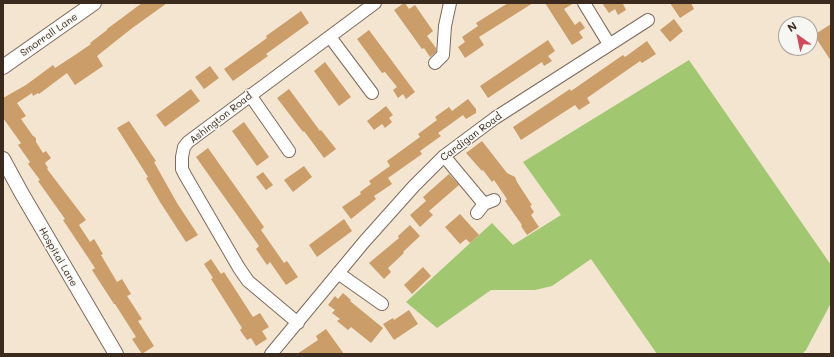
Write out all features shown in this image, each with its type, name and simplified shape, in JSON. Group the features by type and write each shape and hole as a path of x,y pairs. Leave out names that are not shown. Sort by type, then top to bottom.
{"street":[{"name":"Smorrall Lane","path":"3,67 94,3"},
{"name":"Ashington Road","path":"298,323 248,281 239,268 182,169 184,147 188,142 250,95 375,3"},
{"path":"435,63 443,55 445,26 450,3"},
{"path":"584,3 609,44"},
{"name":"Cardigan Road","path":"271,354 338,273 414,186 444,156 495,118 648,20"},
{"path":"330,37 372,93"},
{"path":"250,95 289,151"},
{"path":"444,156 485,206"},
{"name":"Hospital Lane","path":"3,159 29,207 116,354"},
{"path":"338,273 382,304"}],"green space":[{"path":"689,60 831,265 831,303 806,350 802,354 657,354 591,259 552,286 535,290 491,290 437,328 406,302 492,223 513,245 561,215 523,162"}],"building":[{"path":"142,3 167,3 97,56 103,66 75,85 67,73 39,94 38,93 33,96 32,93 17,103 26,116 21,119 35,137 36,142 43,153 46,151 51,158 45,163 48,168 47,169 86,220 79,225 90,242 94,239 103,254 101,255 117,282 122,279 131,294 127,296 142,319 138,321 154,346 142,354 132,339 136,337 92,270 95,268 63,220 65,219 38,181 40,180 28,164 30,162 18,145 21,143 3,118 3,98 26,85 53,65 55,68 75,55"},
{"path":"404,3 409,9 415,5 433,31 427,36 436,48 436,52 430,57 424,48 422,49 394,10"},
{"path":"508,3 533,3 479,37 484,45 465,58 458,47 465,42 462,37 478,26 476,23"},
{"path":"545,3 574,3 564,9 575,25 580,21 585,28 579,32 583,38 572,45"},
{"path":"602,3 624,3 623,4 626,10 618,15 615,9 609,13"},
{"path":"670,3 691,3 694,9 680,18"},
{"path":"301,11 309,23 266,54 268,56 233,81 224,69"},
{"path":"674,19 683,31 670,42 660,30"},
{"path":"831,24 831,61 818,41 818,32"},
{"path":"369,30 415,92 406,99 403,94 398,98 393,90 397,87 385,72 382,73 357,39"},
{"path":"548,40 555,51 548,56 552,61 544,66 542,62 488,98 480,86"},
{"path":"647,41 656,54 642,63 640,61 587,98 590,103 579,110 575,105 521,140 513,127 570,89 571,91 623,55 625,57"},
{"path":"325,62 351,97 339,106 314,71"},
{"path":"210,66 219,78 204,89 195,77"},
{"path":"191,89 200,101 165,127 156,115"},
{"path":"289,89 320,131 321,130 336,149 324,158 277,98"},
{"path":"468,99 476,109 476,113 466,119 463,115 438,133 441,136 420,151 422,154 388,178 392,184 374,196 376,199 351,219 342,207 361,194 360,192 371,184 369,181 390,166 387,161 420,137 418,134 437,120 435,117 449,107 452,111"},
{"path":"386,106 393,115 389,118 392,122 385,128 382,124 374,130 367,121"},
{"path":"129,121 156,161 154,162 177,203 198,235 186,242 160,202 146,178 148,177 117,128"},
{"path":"244,122 269,157 257,166 232,131"},
{"path":"482,141 507,173 515,177 532,205 530,206 534,212 531,215 539,227 527,235 521,226 522,225 505,201 507,199 494,180 492,182 483,170 482,171 466,153"},
{"path":"208,148 264,227 261,230 284,263 287,261 298,277 286,285 270,262 267,265 256,249 259,246 196,157"},
{"path":"304,166 312,177 293,192 284,180"},
{"path":"263,172 273,185 266,190 256,177"},
{"path":"449,174 459,185 429,211 433,215 420,227 410,215 426,201 423,197"},
{"path":"460,214 479,235 470,243 466,239 460,244 445,227"},
{"path":"344,219 352,231 317,257 309,245"},
{"path":"410,225 420,236 388,268 391,272 384,279 369,263 399,238 398,236"},
{"path":"211,259 221,274 224,272 253,317 260,313 269,327 262,331 267,339 256,346 251,338 247,340 240,330 242,328 211,279 213,278 204,264"},
{"path":"423,267 431,276 412,294 404,285"},
{"path":"343,293 351,300 350,301 383,328 371,343 351,327 348,330 337,321 340,319 332,313 335,310 328,305 335,296 338,299"},
{"path":"409,310 418,324 394,340 383,324 393,318 394,320"},
{"path":"326,329 344,354 297,354 318,340 316,336"}]}
